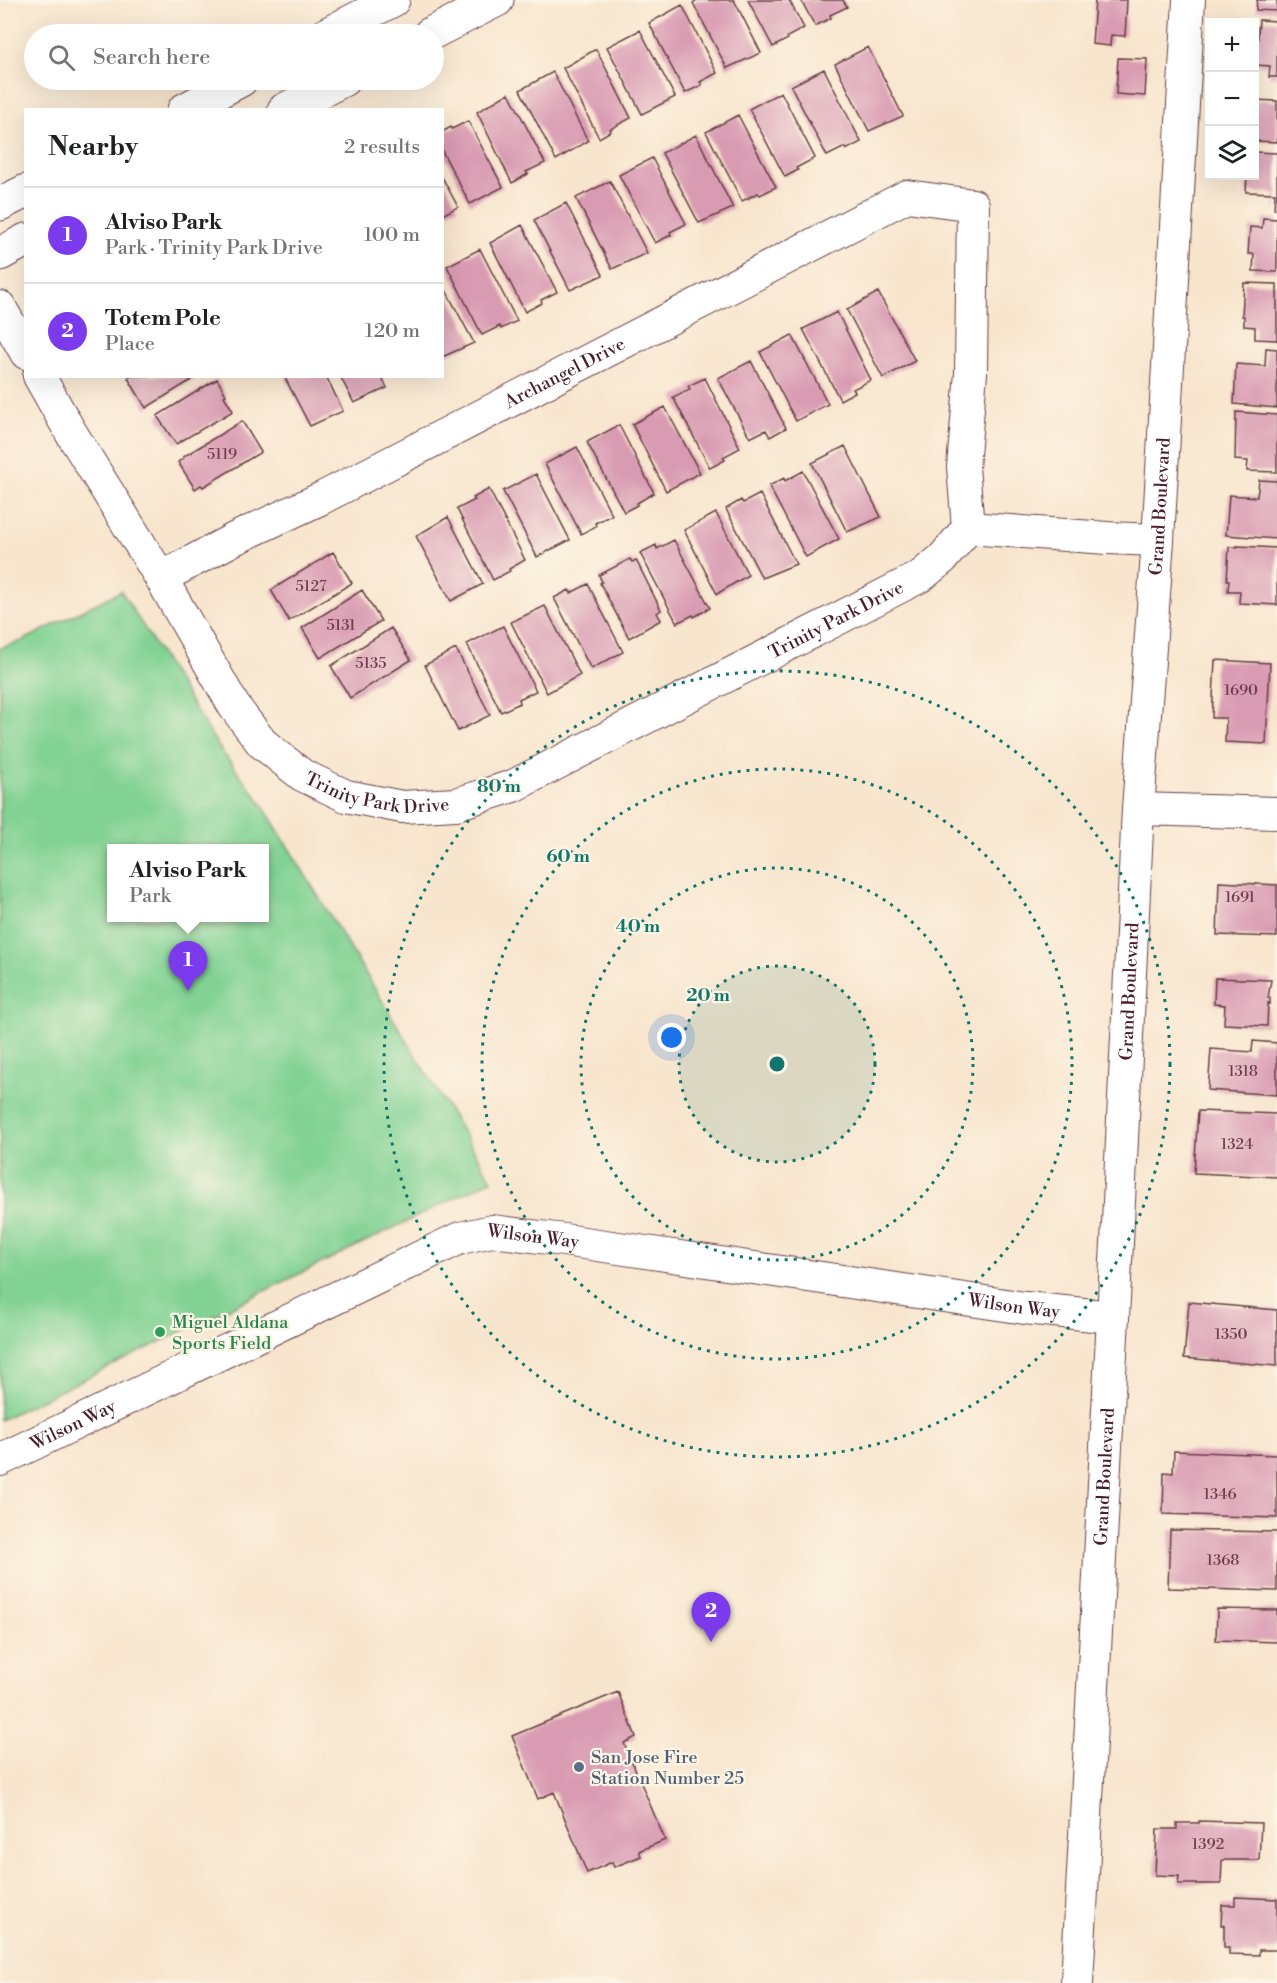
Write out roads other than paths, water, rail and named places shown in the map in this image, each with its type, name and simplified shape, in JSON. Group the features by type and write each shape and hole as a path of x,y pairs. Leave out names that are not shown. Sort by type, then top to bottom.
{"main road":[{"path":"346,24 393,0"},
{"path":"444,27 497,0"},
{"path":"188,108 222,90"},
{"path":"288,108 323,90"},
{"path":"0,204 24,192"},
{"path":"0,254 24,241"}],"street":[{"name":"Grand Boulevard","path":"1077,1983 1138,809 1158,540 1189,0"},
{"name":"Archangel Drive","path":"161,578 234,539 333,492 907,196 973,205 971,373 963,467 968,528"},
{"path":"0,307 24,349"},
{"name":"Trinity Park Drive","path":"40,378 70,431 161,578 234,706 262,744 302,775 346,796 402,807 456,804 513,786 921,576 942,559 968,528"},
{"path":"968,528 1158,540"},
{"path":"1138,809 1277,813"},
{"name":"Wilson Way","path":"0,1460 460,1238 492,1231 1025,1308 1113,1317"}],"place":[{"name":"Alviso Park","path":"188,991"},
{"name":"Miguel Aldana Sports Field","path":"160,1332"},
{"name":"Totem Pole","path":"711,1642"},
{"name":"San Jose Fire Station Number 25","path":"579,1767"}]}
